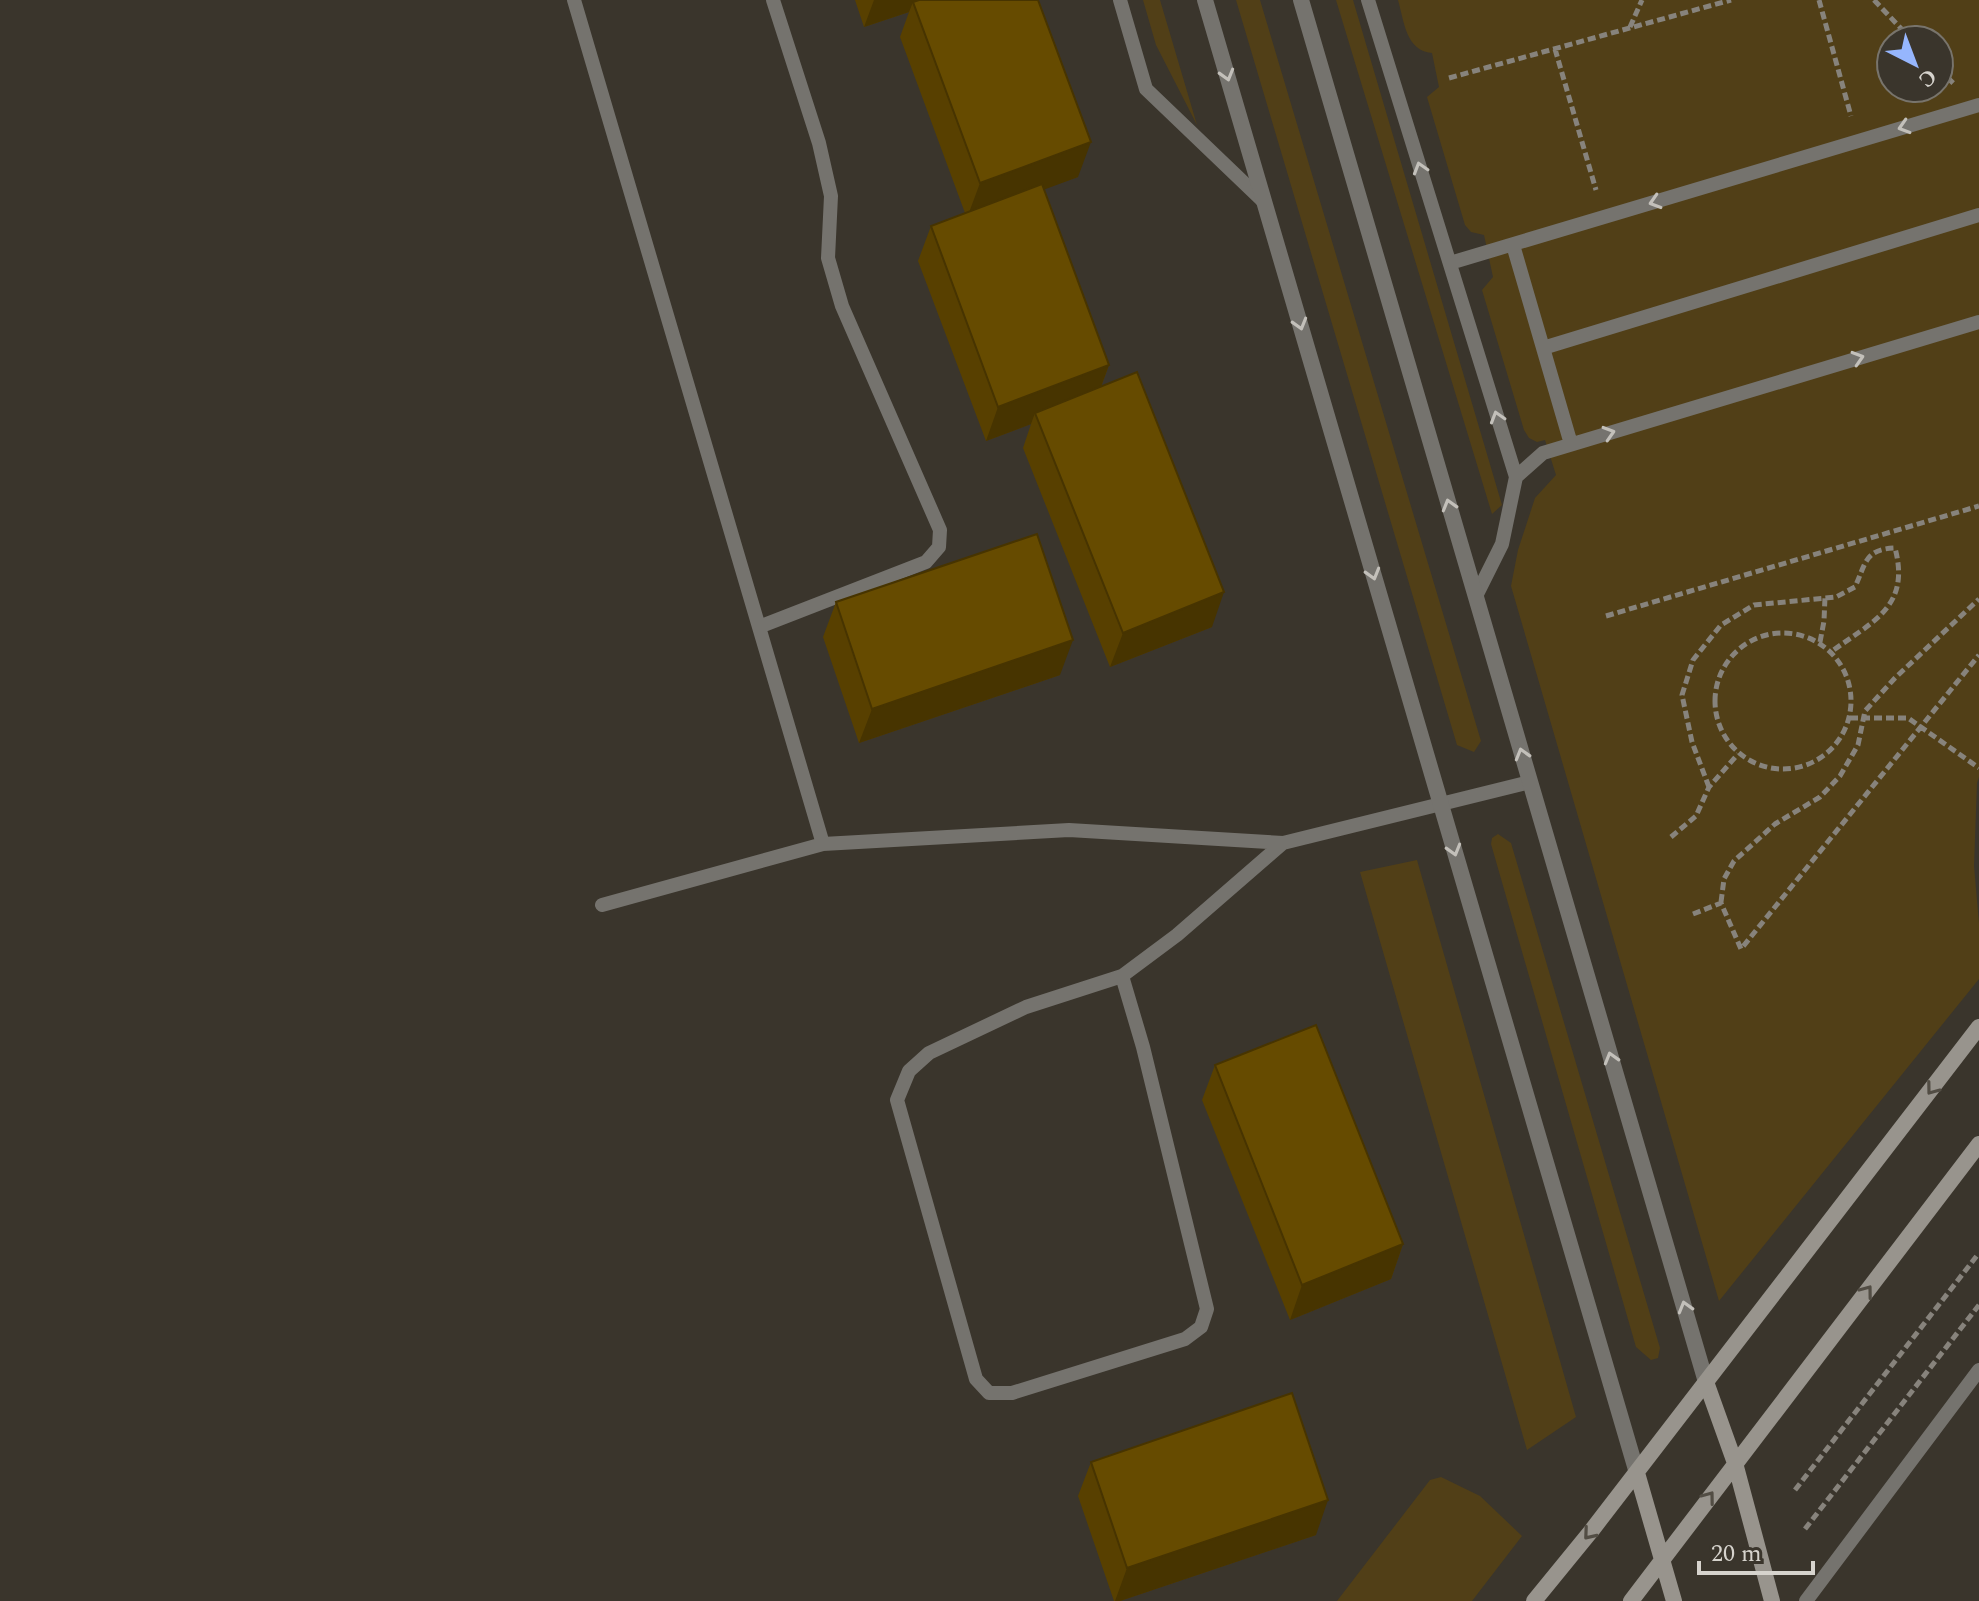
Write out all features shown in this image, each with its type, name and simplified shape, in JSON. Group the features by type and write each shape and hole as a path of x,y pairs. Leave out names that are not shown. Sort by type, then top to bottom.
{"main road":[{"path":"1534,1601 1637,1473 1979,1027"},
{"path":"1631,1601 1979,1144"},
{"path":"1706,1382 1735,1463 1772,1601"},
{"path":"1637,1473 1674,1601"}],"street":[{"path":"1205,0 1637,1473"},
{"path":"1301,0 1706,1382"}],"lane":[{"path":"574,0 823,844"},
{"path":"759,627 926,562 939,547 940,530 842,306 828,258 831,196 819,143 773,0"},
{"path":"1120,0 1146,89 1265,203"},
{"path":"1368,0 1516,477 1502,544 1476,596"},
{"path":"1450,263 1979,105"},
{"path":"1543,348 1979,215"},
{"path":"1513,245 1571,444"},
{"path":"1516,477 1543,453 1979,322"},
{"path":"602,905 823,844 1069,830 1283,843 1530,782"},
{"path":"1122,976 1143,1047 1207,1309 1201,1327 1185,1339 1012,1393 989,1393 976,1379 897,1100 909,1071 929,1053 1026,1007 1122,976 1177,935 1283,843"},
{"path":"1806,1601 1979,1370"}],"path":[{"path":"1629,28 1642,0"},
{"path":"1449,78 1731,0"},
{"path":"1819,0 1852,117"},
{"path":"1874,0 1897,24"},
{"path":"1555,49 1596,190"},
{"path":"1606,616 1979,506"},
{"path":"1709,787 1692,742 1682,695 1693,660 1721,625 1754,605 1836,597 1855,587 1867,559 1878,548 1895,548 1900,566 1895,593 1877,622 1831,652"},
{"path":"1820,642 1825,597"},
{"path":"1979,599 1895,678 1865,711 1858,745 1840,776 1820,797 1775,824 1734,861 1724,879 1721,903 1741,949 1979,655"},
{"path":"1778,632 1800,634 1820,642 1831,652 1847,675 1852,696 1850,718 1841,739 1827,755 1806,766 1782,770 1759,766 1738,754 1723,736 1715,714 1715,690 1723,667 1738,649 1757,637 1778,632"},
{"path":"1850,718 1908,718 1979,768"},
{"path":"1671,837 1696,816 1709,787 1738,754"},
{"path":"1693,914 1721,903"},
{"path":"1795,1490 1979,1253"},
{"path":"1805,1529 1979,1305"}],"shaded area":[{"path":"1143,0 1160,0 1197,125 1156,45"},
{"path":"1236,0 1260,0 1481,741 1474,752 1457,745"},
{"path":"1336,0 1353,0 1502,505 1492,514"},
{"path":"1398,0 1979,0 1979,777 1974,866 1979,923 1979,979 1719,1301 1511,586 1518,550 1535,498 1556,475 1545,440 1537,442 1529,438 1524,430 1482,290 1493,277 1484,235 1471,232 1465,225 1427,97 1439,87 1432,53 1423,51 1411,41"},
{"path":"1498,834 1511,843 1660,1348 1658,1358 1651,1360 1636,1347 1491,844 1492,838"},
{"path":"1417,860 1576,1417 1527,1450 1360,872"},
{"path":"1441,1477 1480,1496 1522,1536 1472,1601 1337,1601 1430,1480"}],"building":[{"path":"1038,0 1091,142 980,183 913,2"},
{"path":"1042,184 1109,365 998,407 931,226"},
{"path":"1137,372 1224,592 1123,633 1035,413"},
{"path":"1037,534 1073,640 872,709 836,602"},
{"path":"1316,1025 1403,1244 1302,1285 1215,1065"},
{"path":"1292,1393 1328,1500 1127,1568 1091,1462"}]}
